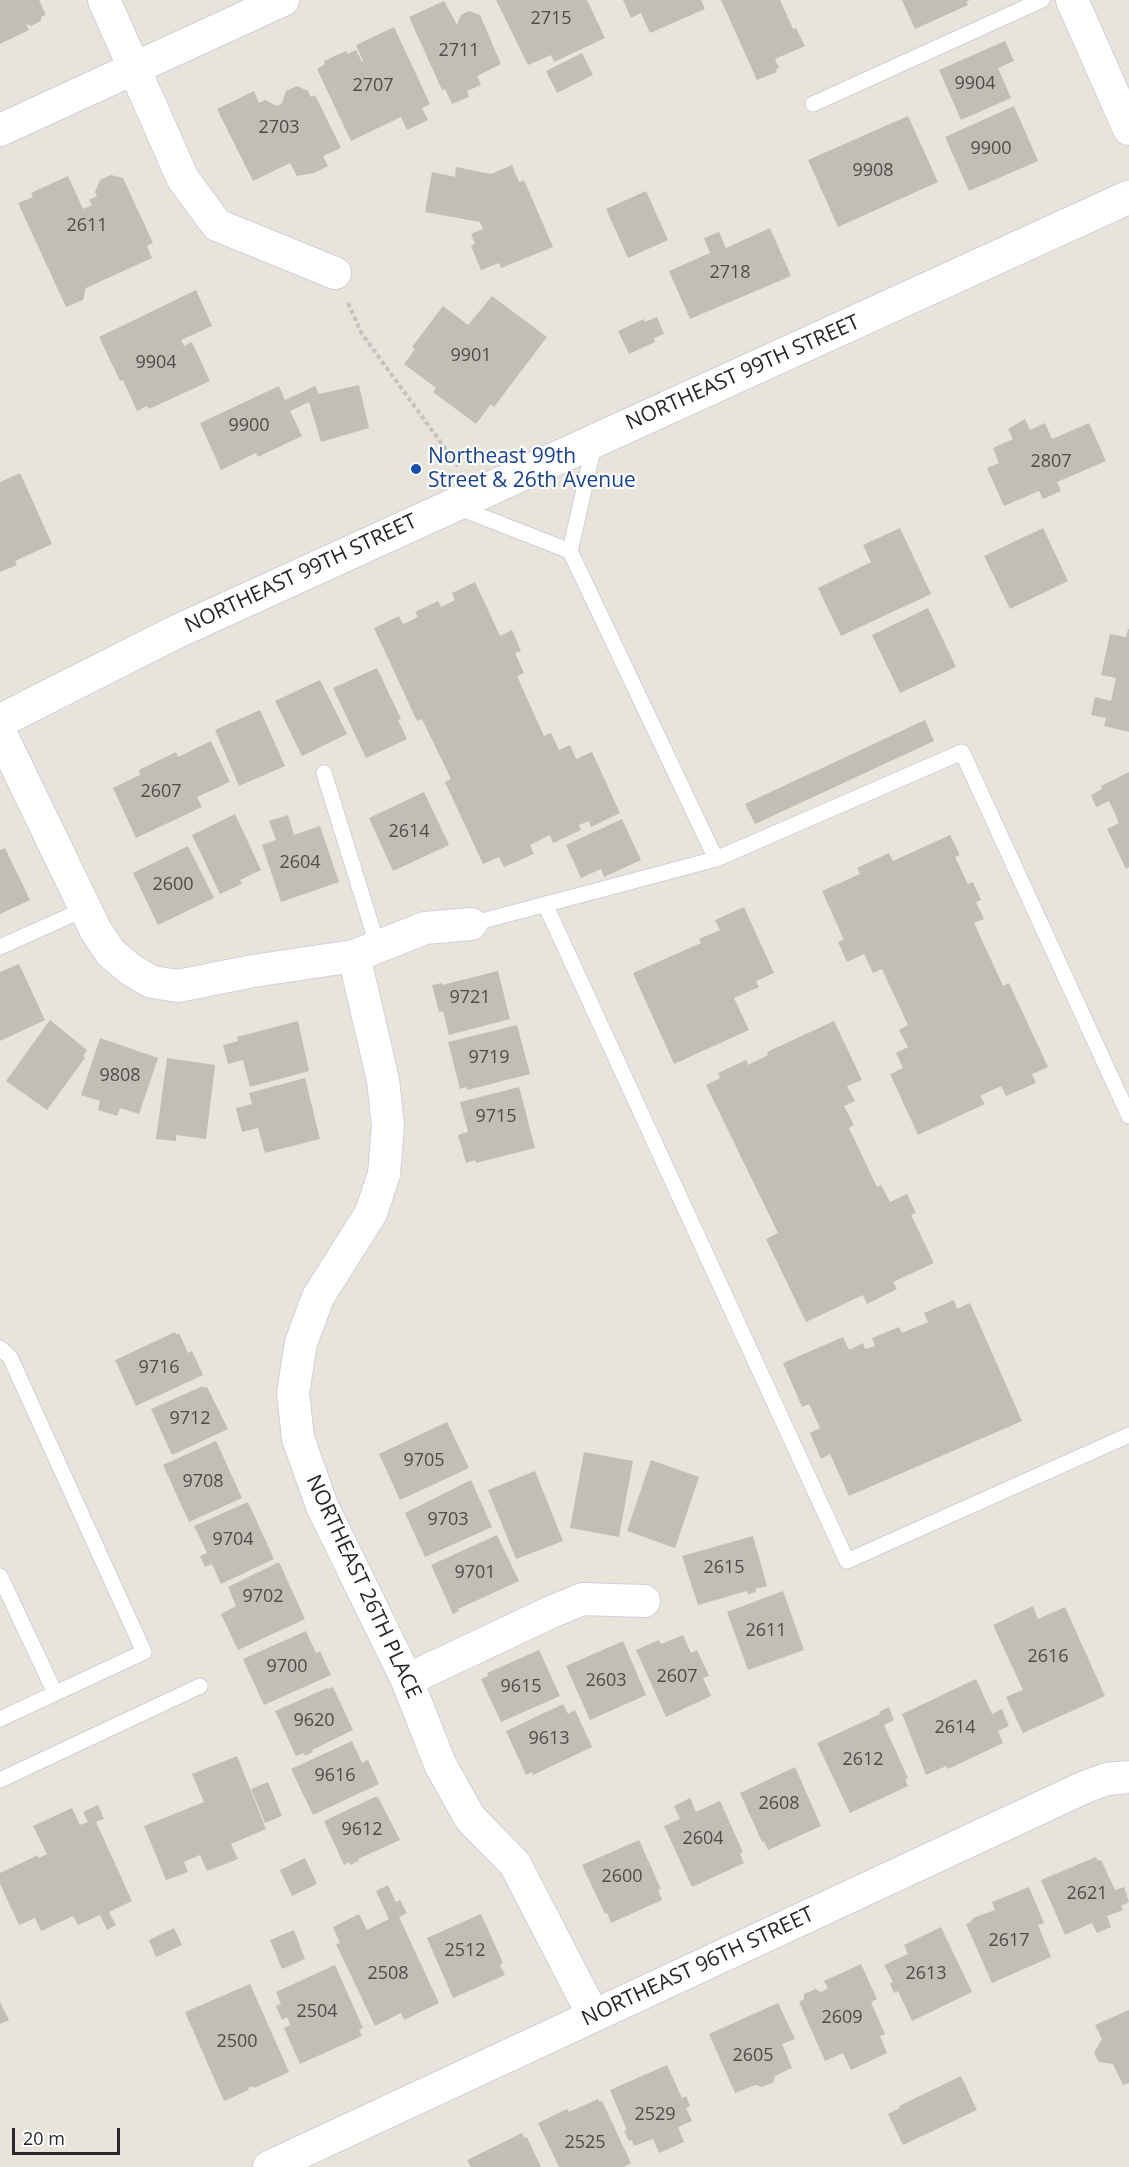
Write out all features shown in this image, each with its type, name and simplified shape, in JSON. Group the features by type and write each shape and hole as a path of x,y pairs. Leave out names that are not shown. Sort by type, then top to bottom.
{"main road":[{"name":"NORTHEAST 99TH STREET","path":"0,721 176,632 1129,197"}],"street":[{"path":"104,0 183,179 217,225 335,273"},
{"path":"0,130 283,0"},
{"path":"1072,0 1129,129"},
{"path":"0,732 96,932 111,953 141,977 152,982 178,986 366,951 425,928 471,924"},
{"name":"NORTHEAST 26TH PLACE","path":"366,951 388,1126 384,1174 371,1213 318,1297 301,1343 293,1393 298,1438 322,1506 407,1680 440,1764 470,1818 515,1864 593,2016"},
{"path":"407,1680 583,1599 644,1601"},
{"name":"NORTHEAST 96TH STREET","path":"269,2167 1085,1787 1107,1779 1129,1777"}],"lane":[{"path":"813,104 1042,0"},
{"path":"595,440 570,551 716,859"},
{"path":"465,499 570,551"},
{"path":"471,924 716,859 962,752 1129,1116"},
{"path":"324,773 366,951"},
{"path":"545,904 847,1561 1129,1435"},
{"path":"0,947 85,909"},
{"path":"0,1348 10,1357 144,1652 0,1719"},
{"path":"0,1576 55,1693"},
{"path":"0,1780 200,1686"}],"path":[{"path":"335,273 362,333 465,499"}],"building":[{"path":"0,0 39,0 46,15 41,17 41,21 31,26 26,24 29,30 0,44"},
{"path":"496,0 587,0 605,38 554,62 551,55 528,65"},
{"path":"623,0 701,0 705,9 650,33 641,13 631,18"},
{"path":"721,0 780,0 793,29 796,28 805,46 775,59 779,68 775,70 777,72 757,80"},
{"path":"902,0 970,0 966,2 968,5 915,29"},
{"path":"444,1 457,25 461,15 469,11 480,15 501,64 477,76 481,85 467,91 469,97 452,104 445,89 442,90 409,17"},
{"path":"394,27 430,104 422,108 428,120 407,130 401,117 351,141 317,69 325,64 324,61 346,51 348,54 356,50 362,62 356,45"},
{"path":"1005,41 1014,61 998,68 1011,98 961,120 939,70"},
{"path":"582,53 593,75 557,93 546,71"},
{"path":"297,86 308,91 311,97 315,95 341,148 323,156 328,166 314,173 297,176 290,163 253,181 217,109 254,91 259,103 265,100 277,106 282,103 286,91"},
{"path":"1014,106 1038,161 969,191 945,137"},
{"path":"908,116 938,182 838,227 808,160"},
{"path":"512,165 519,182 524,180 553,247 501,268 499,263 481,270 471,246 475,244 471,234 483,229 480,222 425,212 432,172 455,177 456,167 491,174"},
{"path":"111,175 123,178 153,243 147,246 152,258 86,288 83,300 66,307 18,203 33,197 31,193 68,176 83,209 92,205 89,200 97,196 95,192 100,180"},
{"path":"646,191 668,240 628,258 606,209"},
{"path":"770,228 791,276 690,319 669,271 710,253 704,238 719,232 726,248"},
{"path":"196,290 212,326 181,340 184,346 192,342 210,381 149,409 147,406 137,411 99,337"},
{"path":"492,296 547,337 494,407 491,404 476,424 433,392 436,388 404,364 415,349 412,347 443,306 468,325"},
{"path":"657,317 664,334 654,338 655,342 629,354 618,331 644,319 645,322"},
{"path":"359,385 369,428 321,442 309,402 290,411 302,436 258,457 256,453 221,470 200,423 279,386 285,400 315,386 319,394"},
{"path":"1025,419 1030,430 1045,423 1052,439 1089,423 1106,461 1057,482 1061,491 1043,499 1039,491 1004,506 987,468 999,463 993,448 1013,439 1008,429"},
{"path":"20,473 52,544 15,561 17,565 0,572 0,482"},
{"path":"900,528 931,594 841,636 818,588 871,562 863,545"},
{"path":"1043,528 1068,581 1010,609 984,556"},
{"path":"475,582 500,636 512,630 521,651 515,653 524,673 517,676 544,736 551,733 559,750 570,745 576,759 592,752 620,813 591,827 589,821 579,825 581,830 553,843 550,835 530,845 534,854 504,867 499,857 483,864 445,782 451,779 422,719 417,721 374,628 399,616 403,624 418,617 415,612 438,601 441,607 455,600 452,593"},
{"path":"928,608 956,667 900,693 872,635"},
{"path":"1128,629 1129,732 1104,726 1106,718 1091,715 1095,697 1111,701 1116,678 1101,675 1110,634 1126,637"},
{"path":"377,668 401,719 398,720 407,739 366,758 333,688"},
{"path":"320,680 347,734 302,756 275,701"},
{"path":"260,710 285,766 239,786 215,730"},
{"path":"925,720 934,741 755,824 745,804"},
{"path":"211,741 230,782 197,797 202,807 136,838 113,788 140,775 139,770 176,752 178,757"},
{"path":"1129,772 1129,867 1126,869 1107,829 1119,823 1109,801 1096,807 1091,795 1102,789 1101,786"},
{"path":"424,792 449,845 393,871 369,818"},
{"path":"235,814 261,870 240,880 242,884 220,894 192,835"},
{"path":"288,815 294,835 320,826 339,882 281,902 262,845 276,840 269,821"},
{"path":"622,819 641,860 604,877 601,869 581,878 566,845"},
{"path":"950,835 960,855 955,857 968,884 973,882 981,900 976,902 984,919 974,923 1003,986 1009,983 1048,1067 1032,1074 1036,1083 1006,1096 1001,1086 980,1096 985,1104 918,1135 890,1074 903,1068 896,1053 908,1047 899,1030 908,1025 882,969 873,973 864,954 847,962 838,942 844,940 822,891 860,874 857,868 889,853 893,861"},
{"path":"188,846 214,898 158,925 133,873"},
{"path":"5,848 30,900 0,914 0,850"},
{"path":"744,907 774,973 756,981 759,987 734,998 749,1030 674,1064 633,973 701,943 699,939 720,930 715,920"},
{"path":"19,964 45,1020 0,1041 0,972"},
{"path":"498,971 510,1019 449,1035 443,1011 439,1012 432,985 442,983 442,985"},
{"path":"50,1020 87,1050 83,1056 85,1058 47,1110 6,1081"},
{"path":"298,1021 309,1071 250,1087 243,1060 228,1064 223,1045 238,1041 237,1037"},
{"path":"834,1021 862,1080 847,1086 855,1101 844,1106 854,1125 849,1128 877,1187 881,1185 890,1202 907,1194 916,1213 911,1215 934,1263 893,1282 897,1289 867,1304 863,1295 806,1322 766,1239 778,1233 706,1085 720,1078 718,1073 746,1060 748,1065 768,1055 767,1052"},
{"path":"517,1025 530,1074 467,1090 467,1087 460,1089 448,1042"},
{"path":"100,1038 158,1058 139,1114 120,1108 117,1116 98,1110 100,1101 81,1095"},
{"path":"167,1058 215,1065 206,1139 176,1135 176,1141 156,1139"},
{"path":"305,1078 320,1139 265,1153 258,1128 242,1132 236,1108 252,1104 249,1093"},
{"path":"519,1087 535,1148 476,1163 475,1160 466,1163 458,1135 468,1132 460,1102"},
{"path":"954,1300 957,1309 970,1303 1022,1421 849,1496 830,1454 821,1459 810,1433 820,1428 809,1404 802,1407 783,1363 843,1337 849,1350 863,1343 865,1349 875,1346 872,1338 899,1327 902,1333 928,1322 924,1313"},
{"path":"175,1332 176,1335 179,1333 188,1353 192,1351 203,1375 136,1406 115,1360"},
{"path":"203,1386 207,1387 228,1429 172,1455 151,1409"},
{"path":"447,1422 469,1468 400,1500 379,1454"},
{"path":"216,1441 242,1498 189,1522 163,1465"},
{"path":"584,1452 633,1461 619,1537 570,1528"},
{"path":"651,1460 699,1477 675,1548 627,1531"},
{"path":"535,1471 563,1541 516,1559 488,1490"},
{"path":"471,1480 492,1527 425,1557 405,1513"},
{"path":"248,1502 274,1559 221,1584 212,1564 205,1567 200,1556 207,1553 194,1526"},
{"path":"497,1535 519,1581 458,1609 459,1611 453,1614 431,1565"},
{"path":"753,1536 767,1586 755,1589 756,1592 748,1594 747,1591 698,1605 682,1556"},
{"path":"279,1562 305,1619 238,1650 221,1614 236,1606 228,1587"},
{"path":"783,1591 804,1650 748,1670 727,1612"},
{"path":"1033,1606 1038,1619 1065,1607 1105,1696 1023,1733 1006,1697 1023,1690 993,1625"},
{"path":"306,1631 316,1653 320,1651 331,1675 264,1705 243,1659"},
{"path":"683,1635 691,1653 697,1650 709,1676 703,1678 711,1696 666,1717 636,1650 659,1640 661,1644"},
{"path":"623,1641 646,1695 590,1720 566,1666"},
{"path":"539,1650 560,1696 501,1722 481,1679 488,1676 487,1673"},
{"path":"976,1679 992,1714 1002,1709 1009,1726 998,1731 1003,1743 948,1769 946,1766 926,1775 902,1714"},
{"path":"333,1687 353,1730 312,1750 313,1752 305,1756 304,1753 296,1756 275,1711"},
{"path":"563,1704 568,1714 575,1710 592,1747 533,1775 532,1772 526,1775 506,1731"},
{"path":"889,1707 894,1720 884,1725 908,1778 905,1779 908,1786 850,1813 817,1743 880,1714 879,1712"},
{"path":"352,1741 362,1763 368,1760 379,1784 313,1815 291,1769"},
{"path":"237,1756 266,1829 231,1844 238,1859 207,1871 200,1855 184,1862 188,1872 166,1880 144,1826 204,1802 192,1774"},
{"path":"795,1767 821,1826 768,1850 764,1841 762,1842 740,1793"},
{"path":"268,1782 282,1816 265,1823 251,1789"},
{"path":"378,1797 400,1840 358,1859 359,1861 344,1865 324,1821"},
{"path":"690,1798 696,1812 720,1801 743,1852 740,1854 744,1863 692,1887 664,1826 680,1819 674,1806"},
{"path":"98,1805 104,1819 96,1822 132,1901 109,1912 116,1925 107,1930 100,1915 78,1925 73,1916 41,1931 35,1918 19,1925 0,1884 0,1873 38,1855 39,1858 47,1854 33,1826 72,1808 80,1825 88,1822 83,1812"},
{"path":"639,1840 661,1889 658,1890 662,1900 611,1923 582,1865"},
{"path":"1096,1857 1098,1861 1101,1860 1115,1890 1124,1887 1129,1902 1121,1906 1123,1910 1107,1916 1111,1927 1097,1933 1092,1923 1065,1935 1041,1880"},
{"path":"305,1858 317,1884 292,1896 280,1870"},
{"path":"388,1885 396,1902 400,1900 407,1913 399,1917 439,2003 404,2020 401,2013 375,2026 336,1944 340,1943 333,1927 359,1914 367,1930 389,1919 376,1891"},
{"path":"1029,1887 1044,1923 1038,1925 1051,1957 992,1983 966,1924 973,1918 995,1910 992,1902"},
{"path":"481,1914 503,1963 500,1965 505,1975 453,1998 427,1938"},
{"path":"941,1927 972,1992 912,2021 898,1991 894,1993 890,1984 893,1982 884,1965 908,1954 904,1945"},
{"path":"174,1928 182,1945 156,1957 149,1940"},
{"path":"294,1930 305,1959 282,1969 270,1940"},
{"path":"861,1964 877,1999 871,2002 885,2034 880,2036 887,2053 851,2070 843,2053 825,2061 799,2002 804,1999 804,1994 816,1989 821,1992 828,1988 824,1981"},
{"path":"335,1965 363,2028 359,2030 362,2036 300,2064 284,2028 290,2025 287,2017 282,2020 276,2006 281,2004 276,1992"},
{"path":"250,1984 289,2072 254,2088 253,2086 248,2088 249,2090 224,2101 185,2012"},
{"path":"0,2002 9,2020 0,2024"},
{"path":"778,2003 795,2039 782,2044 792,2068 775,2076 774,2082 762,2087 755,2085 735,2093 709,2034"},
{"path":"1129,2010 1129,2083 1123,2085 1113,2064 1099,2062 1094,2053 1102,2039 1095,2025"},
{"path":"667,2065 682,2098 686,2096 690,2106 686,2108 692,2121 678,2127 684,2142 659,2153 653,2139 634,2146 632,2140 629,2141 624,2131 627,2130 610,2090"},
{"path":"961,2076 977,2110 903,2145 888,2114 900,2108 899,2106"},
{"path":"598,2099 602,2101 631,2163 624,2167 559,2167 538,2123 567,2109 569,2112"},
{"path":"522,2133 524,2138 527,2137 541,2167 471,2167 467,2160"}],"place":[{"name":"Northeast 99th Street & 26th Avenue","path":"416,469"}]}
